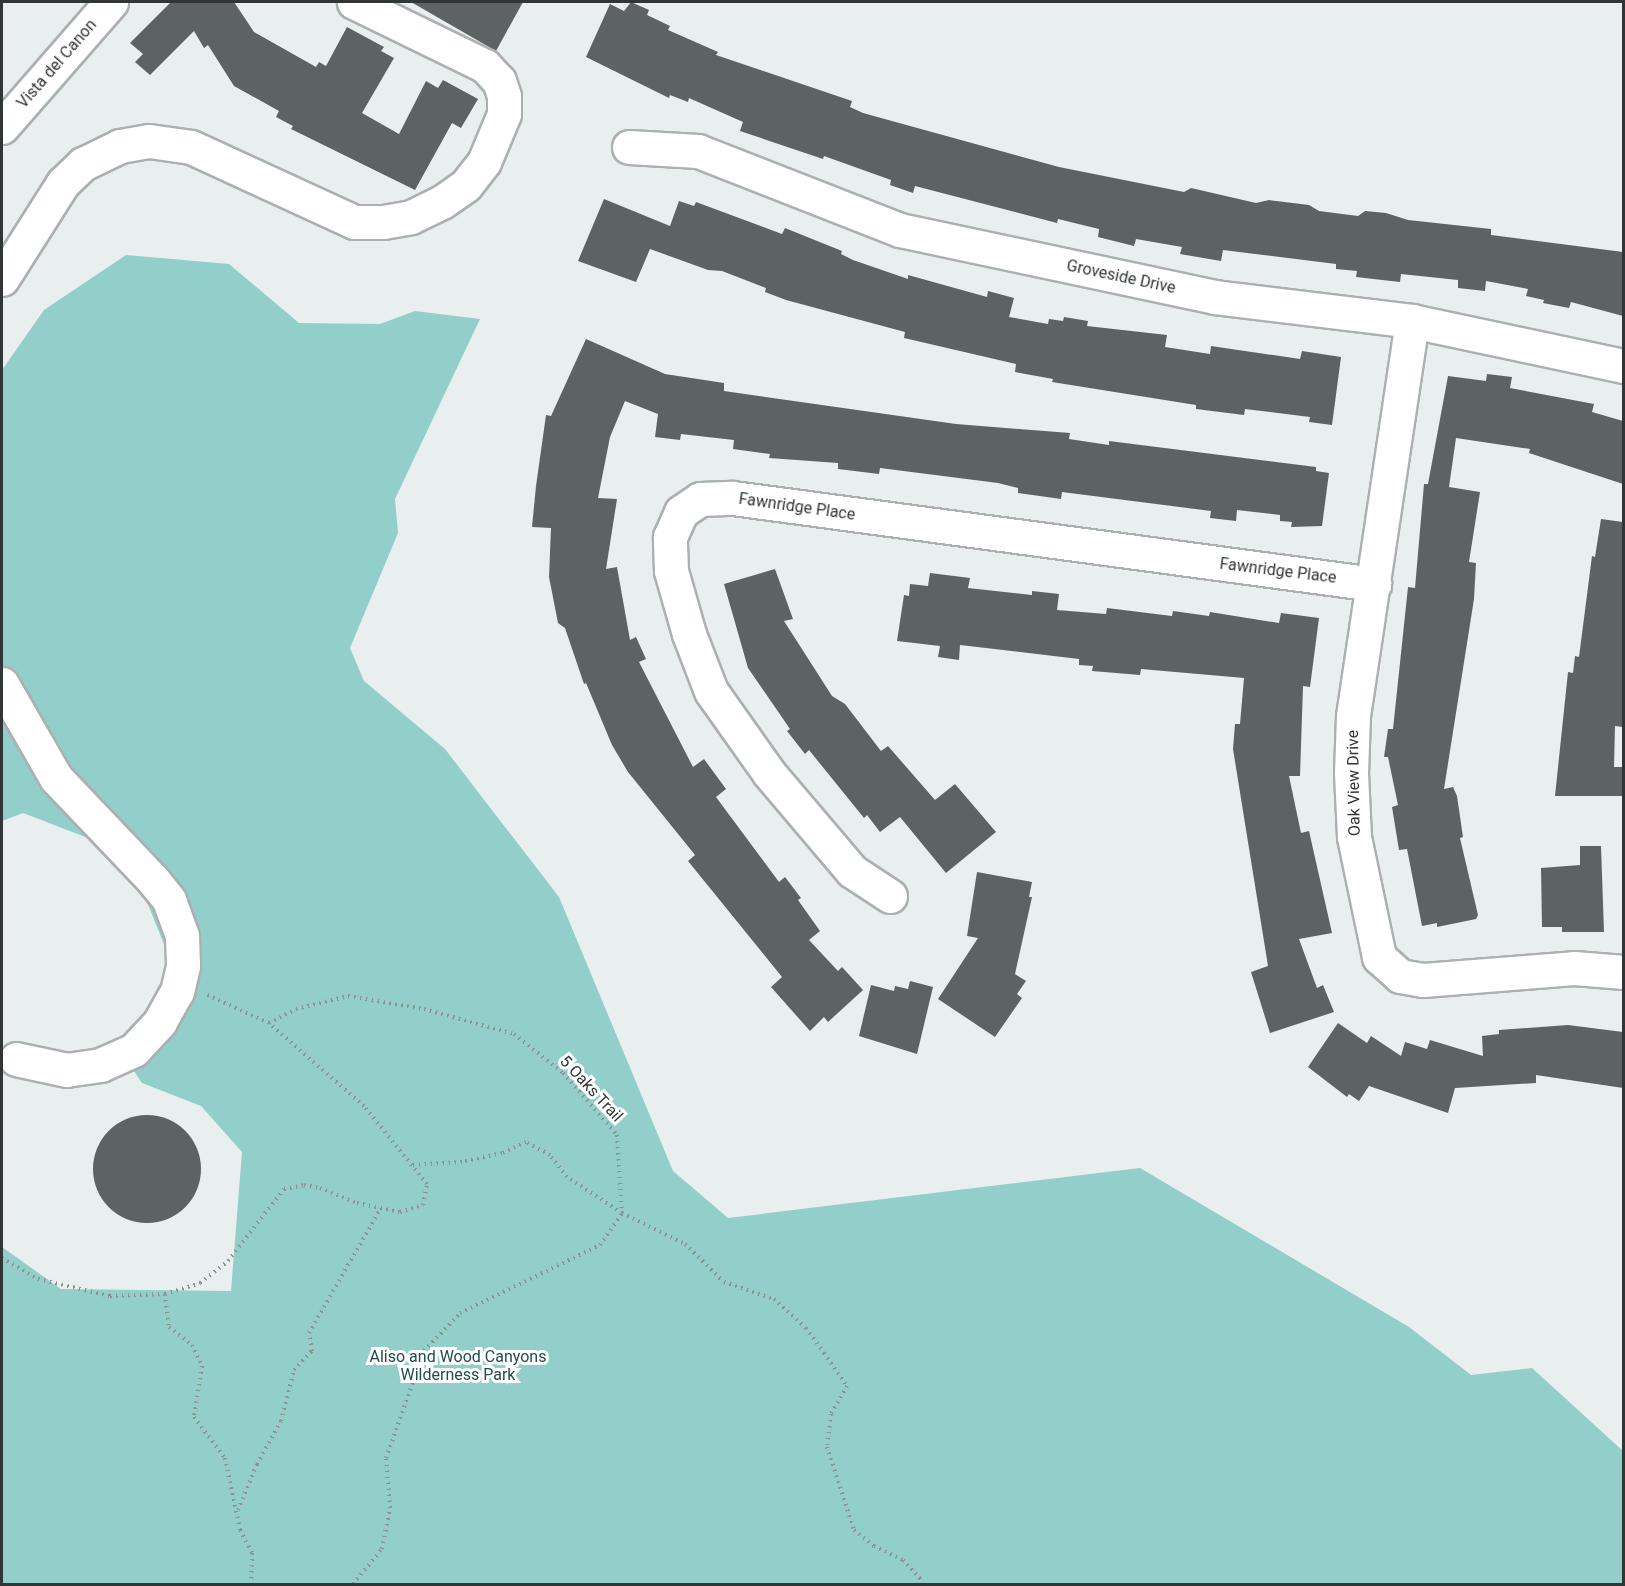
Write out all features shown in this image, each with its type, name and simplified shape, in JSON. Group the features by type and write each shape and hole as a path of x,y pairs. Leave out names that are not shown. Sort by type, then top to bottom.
{"street":[{"name":"Vista del Canon","path":"2,127 111,2"},
{"path":"2,279 63,183 83,164 120,146 149,141 190,147 354,222 383,222 411,217 466,185 484,162 504,114 504,96 499,81 485,66 354,2"},
{"name":"Groveside Drive","path":"629,147 698,151 900,230 1215,297 1412,321 1623,366"},
{"name":"Oak View Drive","path":"1412,321 1353,716 1351,773 1354,837 1379,957 1400,976 1423,980 1574,968 1623,972"},
{"name":"Fawnridge Place","path":"890,896 852,871 769,773 711,691 688,634 670,571 670,537 681,512 700,499 733,498 1374,584"},
{"path":"2,684 72,799 169,900 182,936 179,983 160,1022 147,1039 119,1059 67,1070 16,1059"}],"path":[{"path":"2,1258 38,1279 110,1296 165,1294 200,1283 228,1261 284,1189 304,1185 320,1188 400,1212 423,1205 426,1184 364,1106 269,1023 179,983"},
{"name":"5 Oaks Trail","path":"269,1023 297,1009 348,996 424,1009 514,1034 563,1073 617,1135 622,1213"},
{"path":"411,1165 462,1162 502,1153 526,1142 550,1155 567,1177 622,1213 685,1244 724,1282 774,1299 806,1328 847,1386 831,1414 827,1447 855,1530 873,1546 903,1560 920,1578 921,1584"},
{"path":"238,1510 249,1492 257,1464 280,1421 294,1370 312,1351 309,1333 381,1208"},
{"path":"353,1584 382,1549 390,1508 386,1458 424,1351 460,1313 600,1245 622,1213"},
{"path":"165,1294 169,1327 192,1345 202,1366 194,1417 225,1458 238,1510 240,1530 252,1553 251,1584"}],"green space":[{"name":"Aliso and Wood Canyons Wilderness Park","path":"126,255 229,264 299,323 380,324 415,311 480,319 395,499 398,533 350,648 364,681 445,749 559,897 673,1171 728,1218 1140,1168 1409,1327 1471,1375 1532,1368 1623,1451 1623,1584 2,1584 2,1247 61,1289 231,1291 242,1152 201,1106 142,1083 130,1065 170,1027 166,949 127,853 23,813 2,821 2,370 44,310"}],"building":[{"path":"171,2 234,2 254,32 316,67 319,62 326,66 347,27 384,47 381,51 394,58 362,113 399,134 426,81 438,88 443,80 478,99 461,128 452,123 415,190 291,129 293,126 276,117 279,111 234,86 208,45 204,48 194,31 150,75 135,62 143,54 130,43"},
{"path":"411,2 523,2 496,51"},
{"path":"631,2 649,10 647,15 670,26 668,30 718,52 716,55 852,101 850,107 863,113 1059,167 1184,192 1191,188 1256,203 1269,200 1309,205 1319,211 1358,216 1365,211 1386,213 1408,220 1491,229 1491,235 1623,252 1623,316 1571,302 1569,308 1543,303 1544,300 1526,296 1528,289 1486,281 1485,291 1458,288 1458,280 1401,274 1400,282 1356,277 1357,271 1336,269 1336,264 1223,250 1221,261 1180,254 1182,247 1136,239 1134,246 1098,237 1099,229 1058,219 1057,223 915,186 913,193 890,185 891,180 824,156 823,159 740,131 743,122 689,98 688,102 670,95 669,98 586,57 610,4 624,11"},
{"path":"604,199 670,226 679,201 694,206 696,202 782,234 785,228 842,251 841,254 853,260 908,279 908,275 987,297 988,291 1014,298 1009,317 1048,324 1049,319 1063,321 1064,317 1088,321 1087,326 1167,335 1165,347 1210,354 1211,346 1300,359 1302,351 1341,357 1332,425 1309,422 1310,417 1245,409 1244,415 1196,409 1196,405 1052,382 1053,379 1015,372 1016,364 904,338 905,332 786,300 765,292 766,288 722,271 708,270 650,249 636,282 578,261"},
{"path":"586,339 665,374 724,383 724,391 956,424 1070,433 1069,439 1109,445 1109,441 1316,467 1316,471 1329,473 1322,526 1291,527 1292,522 1280,521 1280,515 1237,510 1236,521 1210,518 1211,511 1062,492 1061,499 1018,493 1018,488 998,483 880,468 879,474 838,469 838,463 769,458 770,454 733,449 734,440 681,434 680,440 655,437 658,414 625,401 610,437 598,498 617,499 606,569 617,567 630,640 636,637 646,659 639,662 693,767 704,759 726,789 716,797 779,882 785,877 801,898 798,900 820,931 809,940 838,971 842,967 863,990 828,1022 824,1017 810,1031 771,987 782,977 688,861 695,855 628,772 612,745 586,683 584,684 565,628 558,623 549,577 551,528 532,527 536,486 546,415 551,416"},
{"path":"1487,374 1512,377 1510,388 1594,404 1592,412 1623,421 1623,484 1529,453 1530,449 1456,438 1449,487 1480,492 1469,562 1476,563 1474,599 1444,789 1453,787 1457,796 1463,837 1460,838 1478,915 1476,919 1437,927 1437,923 1422,926 1407,849 1399,850 1392,807 1398,805 1388,757 1384,757 1388,729 1393,729 1408,587 1415,588 1424,484 1428,484 1448,376 1486,381"},
{"path":"1601,519 1623,522 1623,727 1615,726 1614,767 1622,767 1622,796 1555,796 1568,672 1573,673 1575,656 1579,657 1592,556 1595,557"},
{"path":"775,569 793,619 784,621 832,696 845,704 881,751 888,746 935,800 955,784 996,832 946,873 900,817 880,832 867,815 864,818 809,750 805,754 787,731 790,729 748,668 724,584"},
{"path":"930,573 970,578 968,588 1032,595 1032,591 1059,594 1057,610 1106,614 1107,608 1172,616 1173,611 1209,616 1210,612 1279,623 1281,613 1319,618 1310,687 1303,686 1300,776 1289,776 1301,833 1309,831 1332,933 1299,939 1317,988 1323,985 1334,1012 1270,1033 1251,972 1268,966 1233,749 1235,724 1240,724 1244,678 1141,669 1140,675 1092,671 1093,666 1079,665 1079,659 960,645 959,660 938,657 940,646 897,641 904,595 909,596 910,584 928,586"},
{"path":"1580,846 1601,846 1604,932 1562,932 1562,927 1542,927 1541,868 1580,865"},
{"path":"977,872 1032,882 1029,897 1032,897 1015,974 1026,981 1017,994 1022,998 995,1037 938,999 978,938 967,936"},
{"path":"910,981 933,987 917,1054 859,1036 871,985 894,991 895,986 908,989"},
{"path":"1338,1023 1367,1043 1371,1036 1401,1056 1405,1042 1427,1049 1430,1040 1483,1056 1482,1036 1499,1034 1499,1030 1568,1025 1623,1032 1623,1088 1536,1075 1536,1083 1455,1088 1448,1113 1369,1086 1359,1101 1349,1094 1347,1097 1308,1067"},
{"path":"147,1115 168,1119 185,1131 197,1148 201,1169 197,1190 185,1207 168,1219 147,1223 126,1219 109,1207 97,1190 93,1169 97,1148 109,1131 126,1119"}]}
